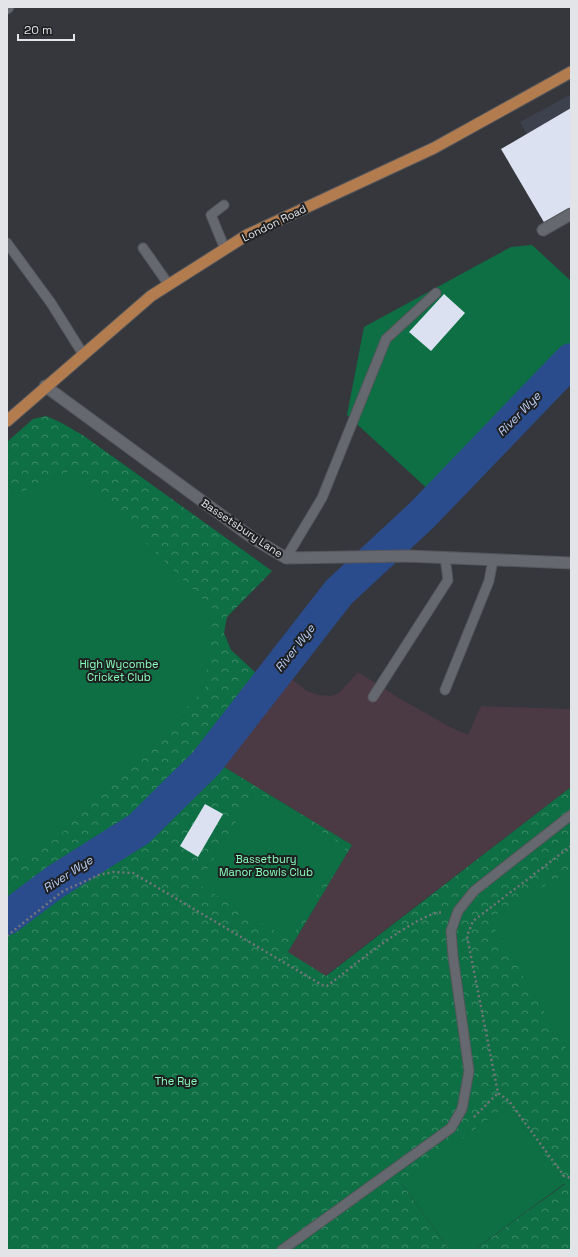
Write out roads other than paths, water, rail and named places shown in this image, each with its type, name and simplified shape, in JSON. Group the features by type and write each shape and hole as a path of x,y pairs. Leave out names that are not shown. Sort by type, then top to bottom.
{"main road":[{"name":"London Road","path":"7,421 45,386 150,296 225,249 248,235 434,148 571,72"}],"street":[{"path":"543,230 571,214"},
{"name":"Bassetsbury Lane","path":"45,386 254,539 286,558 408,556 571,563"}],"lane":[{"path":"224,205 211,215 225,249"},
{"path":"7,243 51,303 83,354"},
{"path":"143,248 169,285"},
{"path":"286,558 322,498 386,339 436,294"},
{"path":"373,697 448,580 445,558"},
{"path":"445,690 489,581 493,560"},
{"path":"282,1250 451,1128 462,1109 469,1071 453,956 451,931 458,911 474,891 571,815"}],"waterway":[{"name":"River Wye","path":"7,918 55,882 139,829 206,763 339,592 422,515 571,360"}],"park label":[{"name":"High Wycombe Cricket Club","path":"119,670"},
{"name":"Bassetbury Manor Bowls Club","path":"266,865"},
{"name":"The Rye","path":"176,1081"}]}
